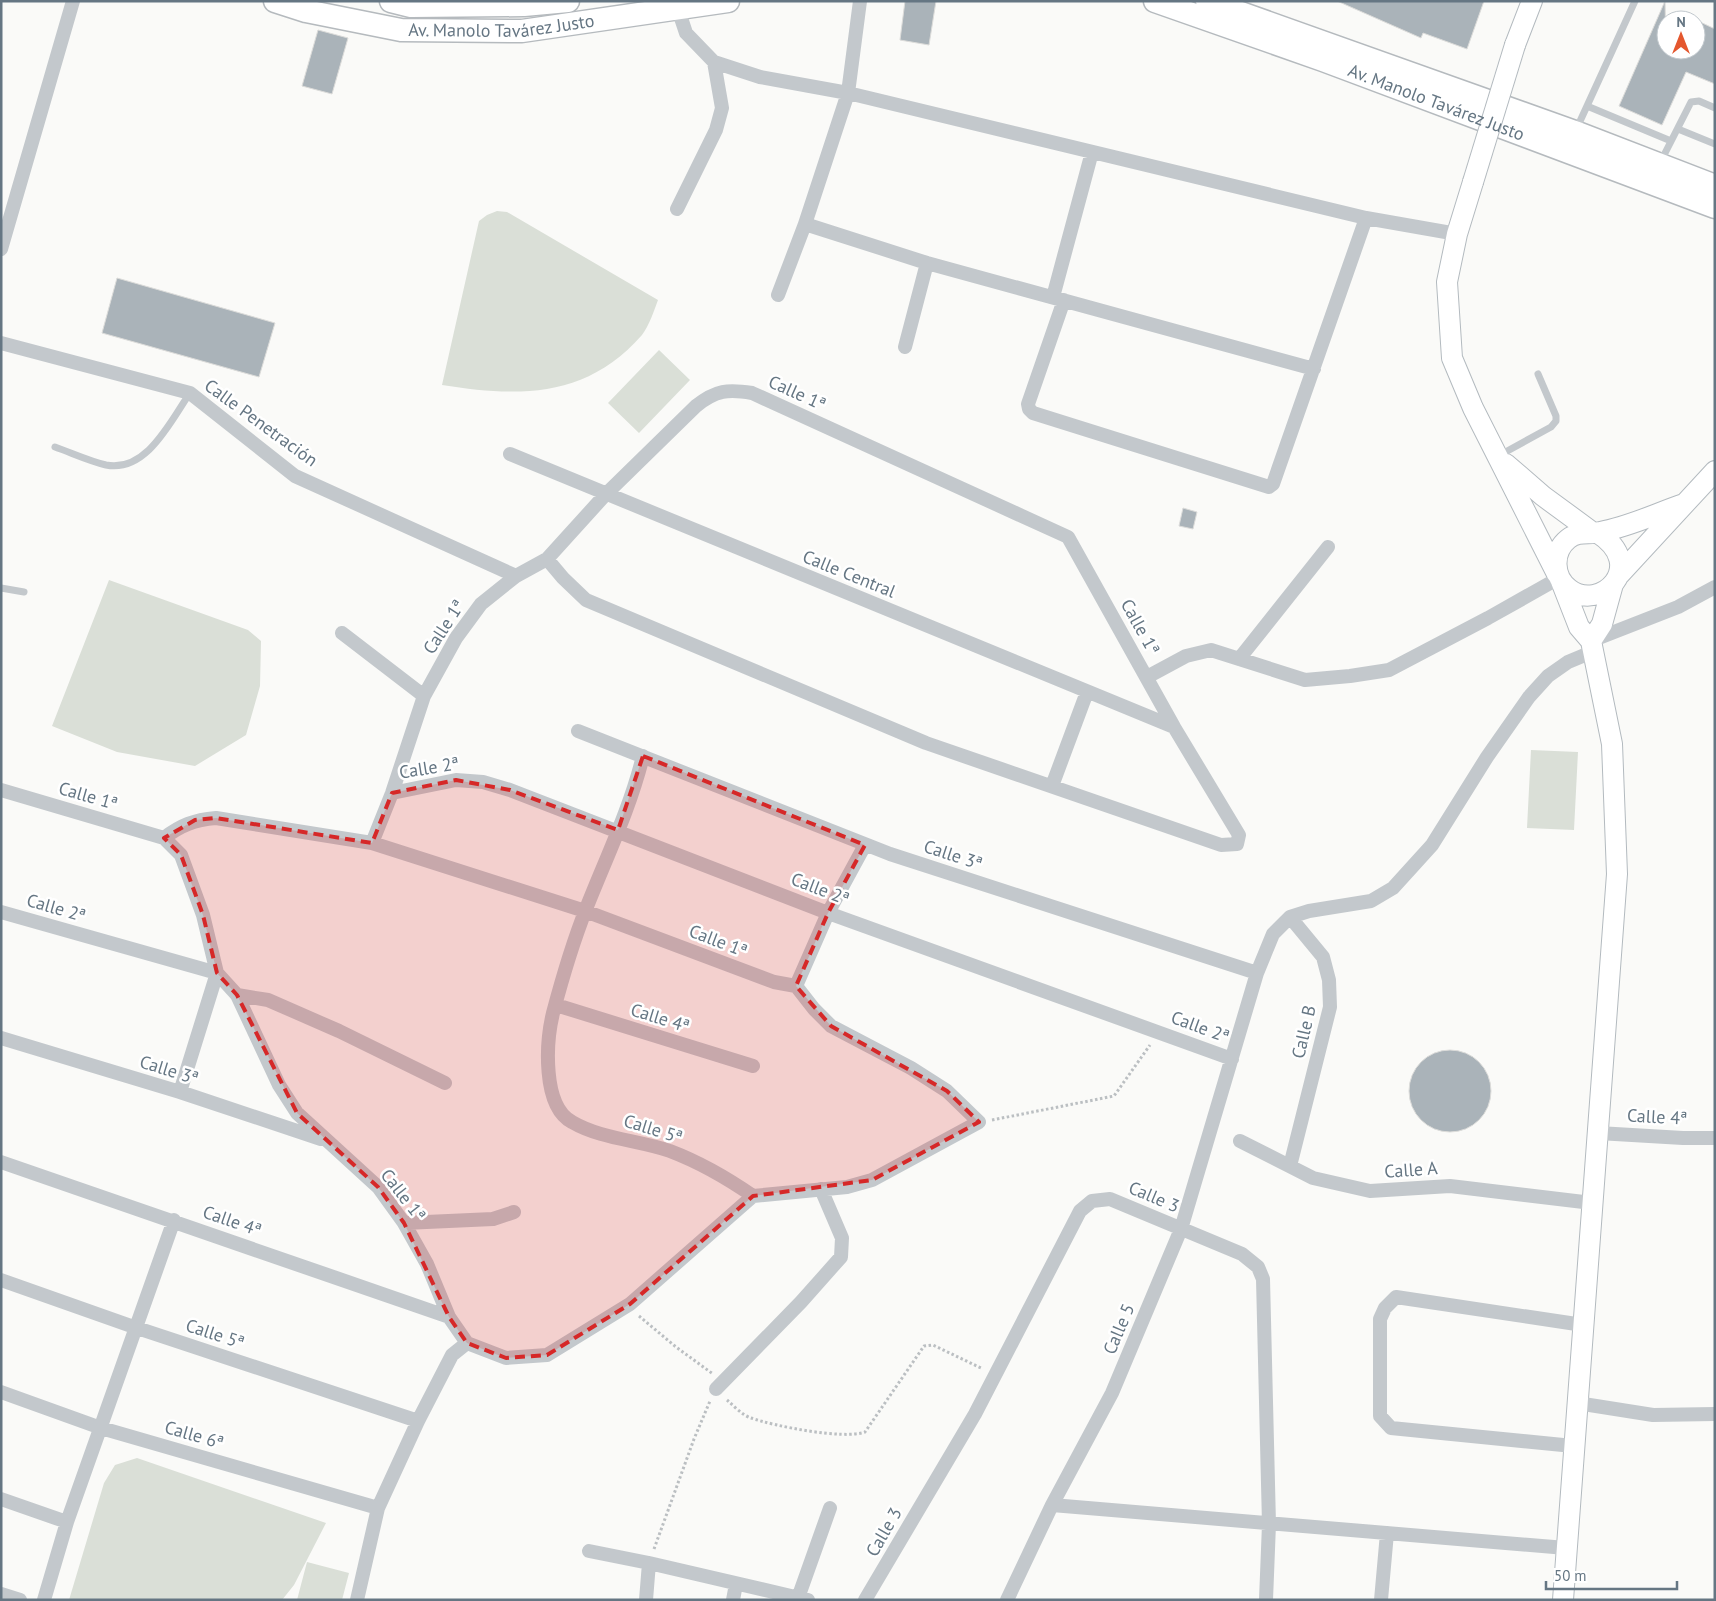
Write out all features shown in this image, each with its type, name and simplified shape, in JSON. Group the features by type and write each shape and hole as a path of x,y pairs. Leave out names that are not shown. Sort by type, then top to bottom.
{"main road":[{"name":"Av. Manolo Tavárez Justo","path":"275,1 306,11 401,30 522,31 728,1"},
{"name":"Av. Manolo Tavárez Justo","path":"391,1 411,6 524,5 568,1"},
{"name":"Av. Manolo Tavárez Justo","path":"1155,1 1711,199"},
{"name":"Av. Manolo Tavárez Justo","path":"1207,1 1660,164 1711,199"},
{"path":"1711,199 1715,222"}],"street":[{"path":"1,249 73,1"},
{"path":"778,295 805,224 848,93 860,1"},
{"path":"1532,1 1515,45 1457,234 1447,282 1452,358 1472,408 1559,577 1579,627 1592,647 1612,744 1617,874 1562,1600"},
{"path":"678,9 686,33 714,62 760,77 848,93 1366,218 1457,234"},
{"path":"677,209 716,130 722,108 714,62"},
{"path":"1092,152 1058,298 1028,404 1029,409 1034,413 1264,487 1272,484 1366,218"},
{"path":"805,224 927,263 1314,369"},
{"path":"905,347 927,263"},
{"name":"Calle Penetración","path":"1,342 190,394 295,476 516,576"},
{"name":"Calle 1ª","path":"372,842 392,793 424,696 456,638 481,604 516,576 547,559 605,494 709,396 731,390 752,394 1068,537 1174,727 1239,835 1236,844 1221,845 1052,786"},
{"name":"Calle Central","path":"510,454 1174,727"},
{"path":"1497,456 1543,496 1595,532 1613,542 1620,558 1616,580 1602,624 1592,647"},
{"path":"1684,504 1595,532 1579,532 1568,539 1560,548 1556,561 1559,577 1569,589 1586,595 1603,592 1715,471"},
{"path":"1239,659 1328,547"},
{"path":"547,559 563,578 586,600 926,743 1052,786 1087,692"},
{"path":"1147,677 1186,656 1211,650 1305,680 1389,670 1488,618 1559,577"},
{"path":"1290,917 1309,911 1371,901 1393,888 1432,846 1486,757 1529,696 1548,676 1592,647 1715,587"},
{"path":"342,633 424,696"},
{"name":"Calle 3ª","path":"578,731 865,846 1257,973"},
{"name":"Calle 5ª","path":"643,756 618,830 585,911 556,1004 548,1052 552,1093 558,1112 571,1122 587,1129 670,1151 728,1179 753,1196"},
{"name":"Calle 2ª","path":"392,793 456,780 483,782 510,790 828,912 1232,1059"},
{"name":"Calle 1ª","path":"1,790 164,838 181,855 203,915 216,973 238,995 279,1085 296,1113 378,1187 404,1223 427,1264 449,1318 467,1343"},
{"name":"Calle 1ª","path":"164,838 180,825 195,820 216,818 372,842 585,911 774,982 796,986"},
{"path":"357,1600 378,1508 418,1421 452,1355 467,1343 506,1358 547,1355 630,1304 753,1196 847,1186 872,1180 979,1122 947,1091 911,1068 832,1026 814,1009 796,986 828,912 865,846"},
{"name":"Calle 2ª","path":"1,912 216,973"},
{"name":"Calle 5","path":"1007,1600 1052,1505 1112,1393 1181,1229 1257,973 1273,934 1290,917"},
{"name":"Calle B","path":"1290,917 1323,957 1328,980 1330,1007 1290,1166"},
{"path":"180,1092 216,973"},
{"path":"238,995 268,1000 339,1031 445,1083"},
{"name":"Calle 4ª","path":"556,1004 753,1066"},
{"name":"Calle 3ª","path":"1,1038 180,1092 324,1140"},
{"name":"Calle 4ª","path":"1598,1133 1715,1138"},
{"name":"Calle A","path":"1240,1141 1314,1178 1370,1191 1450,1186 1592,1203"},
{"name":"Calle 4ª","path":"1,1162 174,1220 449,1318"},
{"path":"716,1388 801,1302 840,1257 842,1238 821,1188"},
{"name":"Calle 3","path":"866,1600 975,1414 1080,1212 1092,1201 1110,1199 1242,1254 1258,1267 1263,1279 1269,1524 1266,1600"},
{"path":"404,1223 493,1219 514,1212"},
{"path":"44,1600 67,1522 101,1428 134,1327 174,1220"},
{"name":"Calle 5ª","path":"1,1280 134,1327 418,1421"},
{"path":"1573,1446 1391,1428 1380,1416 1380,1320 1385,1308 1396,1297 1583,1325"},
{"name":"Calle 6ª","path":"1,1392 101,1428 378,1508"},
{"path":"1577,1403 1652,1415 1715,1414"},
{"path":"1,1499 67,1522"},
{"path":"1052,1505 1566,1548"},
{"path":"589,1551 803,1599 830,1508"},
{"path":"1381,1600 1387,1533"},
{"path":"646,1600 649,1563"},
{"path":"733,1600 736,1584"},
{"path":"1,1594 20,1600"}],"lane":[{"path":"1575,132 1635,1"},
{"path":"1660,164 1691,102 1699,101 1715,108"},
{"path":"1587,106 1671,141"},
{"path":"1678,129 1715,144"},
{"path":"1497,456 1551,427 1556,421 1556,416 1538,374"},
{"path":"55,447 107,465 121,465 145,454 156,443 190,394"},
{"path":"1,588 24,592"}],"path":[{"path":"979,1122 1114,1096 1159,1033"},
{"path":"630,1304 648,1325 716,1376 716,1388 694,1439 649,1563"},
{"path":"716,1388 750,1418 834,1436 850,1436 865,1432 920,1350 928,1344 995,1375"}],"highlighted area":[{"path":"643,756 865,845 828,913 796,986 831,1026 947,1091 979,1122 872,1180 753,1196 630,1304 547,1355 506,1358 467,1343 449,1317 404,1223 378,1187 297,1113 237,995 217,973 203,915 181,855 164,838 195,820 216,818 372,843 392,793 456,780 510,790 618,830"}],"shaded area":[{"path":"497,211 507,212 658,300 642,335 620,356 598,372 574,382 550,388 524,391 497,391 442,385 479,221"},
{"path":"659,350 690,380 639,433 608,403"},
{"path":"109,580 248,630 261,641 260,686 246,735 195,766 117,752 52,726"},
{"path":"1531,750 1578,752 1574,830 1527,828"},
{"path":"137,1458 326,1523 294,1585 282,1600 69,1600 104,1483 115,1465"},
{"path":"307,1562 349,1573 342,1600 297,1600"}],"building":[{"path":"905,1 936,1 929,45 900,40"},
{"path":"1337,1 1484,1 1467,49 1423,33 1421,38"},
{"path":"1665,1 1665,10 1661,10"},
{"path":"1656,22 1656,60 1706,60 1706,25 1715,29 1715,84 1686,72 1662,125 1619,106"},
{"path":"318,30 348,38 332,94 302,86"},
{"path":"117,278 275,323 259,377 102,333"},
{"path":"1183,508 1197,512 1193,529 1179,526"},
{"path":"1450,1050 1466,1053 1479,1062 1488,1075 1491,1091 1488,1107 1479,1120 1466,1129 1450,1132 1434,1129 1421,1120 1412,1107 1409,1091 1412,1075 1421,1062 1434,1053"}]}
